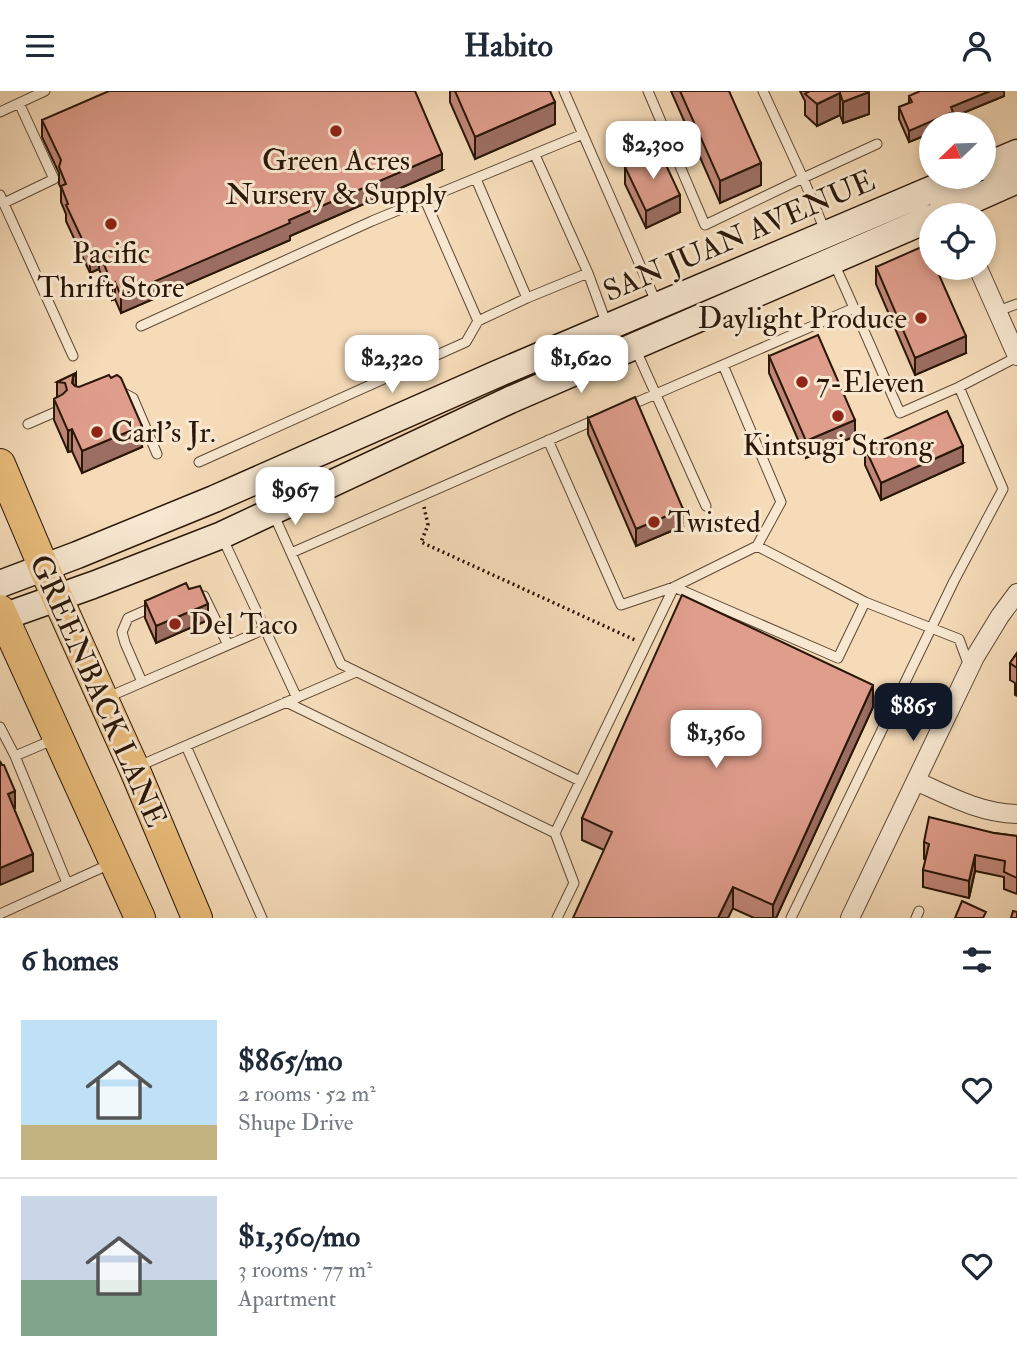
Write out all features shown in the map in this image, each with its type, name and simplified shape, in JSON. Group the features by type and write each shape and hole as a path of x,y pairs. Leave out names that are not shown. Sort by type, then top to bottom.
{"main road":[{"path":"996,162 1017,153"},
{"name":"SAN JUAN AVENUE","path":"946,203 1017,180"},
{"name":"SAN JUAN AVENUE","path":"0,584 238,489 497,374 826,235 919,210"},
{"name":"SAN JUAN AVENUE","path":"1,615 57,598 222,535 510,400 833,261 919,217"},
{"path":"510,400 518,382 582,353 608,328 622,335 673,313 704,316"},
{"name":"GREENBACK LANE","path":"0,464 197,918"},
{"name":"GREENBACK LANE","path":"1,615 140,918"}],"street":[{"path":"984,280 1017,356"},
{"path":"850,918 969,667 1017,593"},
{"path":"916,781 970,806 1017,814"}],"lane":[{"path":"0,112 46,91"},
{"path":"564,91 658,306"},
{"path":"648,91 705,225 877,144"},
{"path":"763,91 826,235"},
{"path":"19,103 54,179 2,199 73,356"},
{"path":"141,326 372,222 583,134"},
{"path":"536,155 588,273 608,328"},
{"path":"476,179 527,298"},
{"path":"425,199 478,321"},
{"path":"833,261 900,413 959,387 1017,356"},
{"path":"199,463 466,342 478,321 588,273"},
{"path":"998,311 1017,304"},
{"path":"620,409 854,308"},
{"path":"635,347 706,506"},
{"path":"548,440 621,605 674,587 757,546 780,502 723,365"},
{"path":"113,387 133,398 157,454"},
{"path":"791,918 954,580 1003,489 959,387"},
{"path":"28,424 60,410"},
{"path":"291,553 608,415"},
{"path":"272,511 341,664 580,781"},
{"path":"222,535 297,698"},
{"path":"757,546 865,602 959,639 969,667"},
{"path":"674,587 838,658 865,602"},
{"path":"555,834 674,587"},
{"path":"197,593 205,597 228,645"},
{"path":"142,682 122,632 128,618 162,603"},
{"path":"104,699 265,629"},
{"path":"134,768 356,671"},
{"path":"286,702 555,834 574,883 557,918"},
{"path":"0,727 67,883"},
{"path":"15,757 57,738"},
{"path":"186,746 262,918"},
{"path":"0,914 115,862"}],"path":[{"path":"422,496 428,525 421,542 646,645"}],"building":[{"path":"109,91 415,91 442,154 121,296 115,282 112,284 99,252 90,256 66,205 68,204 61,186 66,184 59,167 61,160 42,120"},
{"path":"455,91 550,91 555,102 475,137"},
{"path":"680,91 729,91 761,163 720,181"},
{"path":"810,91 869,92 843,102 840,93 817,104 805,94"},
{"path":"920,91 990,91 951,107 953,112 919,112 919,127 909,131 899,107 912,102 909,96"},
{"path":"660,152 680,195 646,211 625,167"},
{"name":"Daylight Produce","path":"919,248 919,280 941,280 966,336 915,358 876,267"},
{"path":"818,335 855,420 806,441 769,356"},
{"name":"Carl's Jr.","path":"76,373 72,383 79,387 109,375 111,378 117,375 121,378 142,426 82,451 72,429 68,431 54,399 67,390 65,383 57,382"},
{"path":"635,397 683,509 636,529 588,418"},
{"path":"947,411 963,446 881,483 865,448"},
{"path":"186,583 189,589 200,586 208,604 156,626 145,601"},
{"path":"682,595 873,685 773,905 733,887 718,918 573,918 612,832 582,818"},
{"path":"1017,653 1017,668 1010,663"},
{"path":"0,761 15,791 8,794 33,854 0,868"},
{"path":"929,817 1017,836 1017,878 1004,872 1005,861 975,855 969,881 923,870 929,844 924,842"},
{"path":"962,901 986,912 983,918 955,918"},
{"path":"1013,911 1017,912 1017,918 1011,918"}],"place":[{"name":"Green Acres Nursery & Supply","path":"336,131"},
{"name":"Pacific Thrift Store","path":"111,224"},
{"name":"Daylight Produce","path":"921,318"},
{"name":"7-Eleven","path":"802,382"},
{"name":"Kintsugi Strong","path":"838,416"},
{"name":"Carl's Jr.","path":"97,432"},
{"name":"Twisted","path":"654,522"},
{"name":"Del Taco","path":"175,624"}]}
